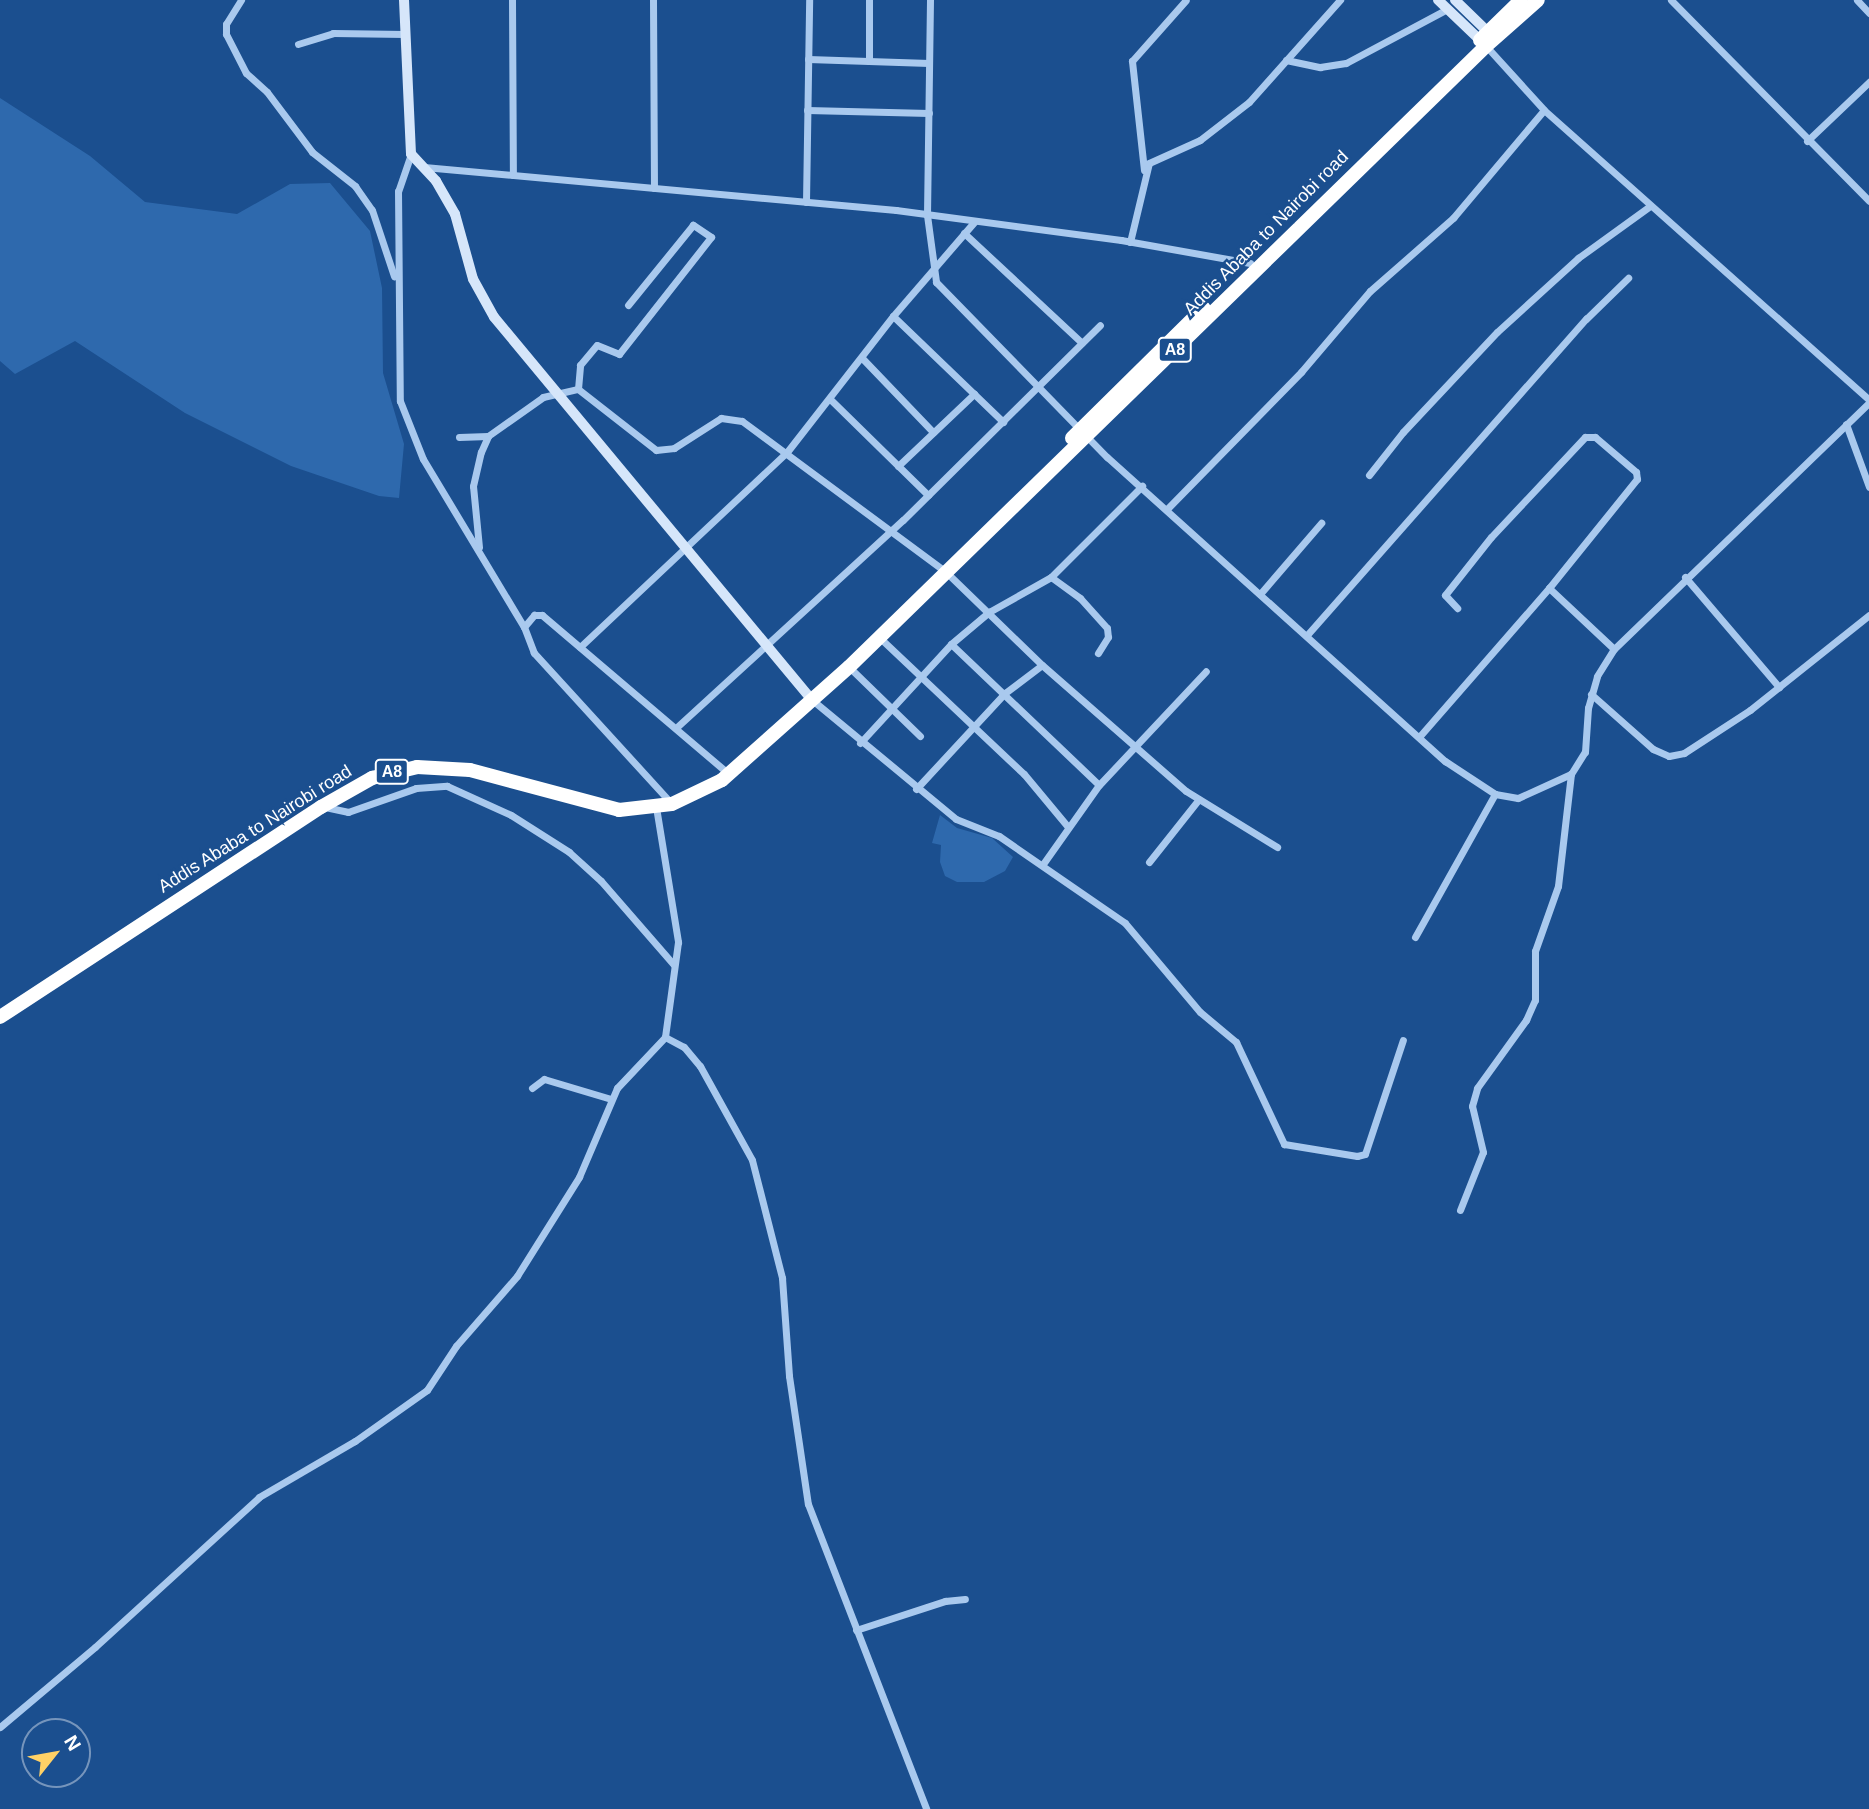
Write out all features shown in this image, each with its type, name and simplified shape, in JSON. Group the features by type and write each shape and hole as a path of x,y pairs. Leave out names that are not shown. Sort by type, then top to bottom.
{"highway":[{"name":"Addis Ababa to Nairobi road","path":"811,699 838,666 1083,434 1487,39 1521,0"},
{"name":"Addis Ababa to Nairobi road","path":"1083,434 1250,263 1487,39 1538,0"},
{"name":"Addis Ababa to Nairobi road","path":"0,1017 321,807 372,778 417,767 470,770 619,810 672,804 730,774 880,638 942,570"}],"street":[{"path":"241,0 226,23 226,34 246,73 267,92 312,152 355,186 372,210 396,280"},
{"path":"404,0 411,154 398,191 396,280 400,401 423,458 479,547 524,627 534,653 550,674 579,699 672,804"},
{"path":"512,0 513,175"},
{"path":"653,0 654,188"},
{"path":"806,202 809,0"},
{"path":"869,0 869,61"},
{"path":"930,0 928,215 932,269 936,282 1083,434 1470,781 1494,794 1518,798 1571,775"},
{"path":"1130,242 1144,170 1132,61 1186,0"},
{"path":"1144,170 1157,157 1210,134 1249,102 1339,0"},
{"path":"1438,0 1487,39"},
{"path":"1455,0 1544,110 1869,402 1685,577 1614,649 1591,694 1585,752 1571,775 1558,886 1535,951 1535,1000 1526,1020 1477,1088 1472,1106 1483,1152 1460,1210"},
{"path":"1671,0 1869,201"},
{"path":"1857,0 1869,13"},
{"path":"1286,60 1320,67 1346,63 1447,9"},
{"path":"298,44 333,33 405,34"},
{"path":"808,59 929,63"},
{"path":"1807,141 1869,82"},
{"path":"807,110 929,113"},
{"path":"1167,509 1301,372 1370,290 1453,218 1544,110"},
{"path":"411,154 423,166 455,214 473,279 494,317 811,699 860,743 956,819 999,836 1125,923 1200,1012 1236,1042 1287,1145 1357,1156 1365,1154 1403,1040"},
{"path":"423,166 928,215 1130,242 1250,263"},
{"path":"1369,475 1403,432 1497,332 1578,258 1650,206"},
{"path":"580,647 787,452 831,400 893,316 974,222"},
{"path":"578,389 580,365 597,345 619,354 711,237 692,225 628,305"},
{"path":"964,233 1082,343"},
{"path":"1307,635 1586,319 1628,278"},
{"path":"893,316 1003,422"},
{"path":"678,726 764,643 928,495 1100,325"},
{"path":"862,358 933,432"},
{"path":"459,437 488,436 556,392 578,389 656,450 674,448 721,418 733,418 787,452 942,570 1042,665 1199,799 1277,847"},
{"path":"898,466 974,394"},
{"path":"831,400 928,495"},
{"path":"1846,424 1869,487"},
{"path":"1419,737 1549,588 1638,476 1590,435 1491,537 1445,595 1457,608"},
{"path":"479,547 472,486 488,436"},
{"path":"860,743 951,644 989,612 1051,577 1142,486"},
{"path":"1260,594 1321,523"},
{"path":"1051,577 1080,598 1107,628 1108,637 1098,653"},
{"path":"1685,577 1779,687"},
{"path":"1549,588 1614,649"},
{"path":"524,627 534,615 542,615 678,726 730,774"},
{"path":"1591,694 1640,739 1669,756 1684,753 1714,736 1869,615"},
{"path":"880,638 1024,774 1068,827"},
{"path":"951,644 1099,785"},
{"path":"916,789 1005,693 1042,665"},
{"path":"849,667 920,736"},
{"path":"1042,864 1099,785 1206,671"},
{"path":"321,807 348,812 416,788 447,786 512,815 569,852 601,881 674,965"},
{"path":"1415,937 1494,794"},
{"path":"1149,862 1199,799"},
{"path":"0,1727 95,1647 260,1497 355,1441 427,1390 456,1346 517,1276 579,1177 611,1099 665,1037 674,965 676,921 656,807"},
{"path":"665,1037 684,1047 701,1066 752,1160 782,1278 789,1376 808,1504 926,1809"},
{"path":"533,1088 544,1079 611,1099"},
{"path":"856,1630 945,1601 965,1599"}],"shaded area":[{"path":"0,98 90,156 145,202 237,214 290,184 330,183 370,231 382,288 383,373 404,444 399,498 379,496 291,466 185,413 75,341 15,374 0,361"},
{"path":"940,815 957,828 992,838 1013,857 1005,871 984,882 957,882 945,876 940,862 941,845 932,843"}]}
